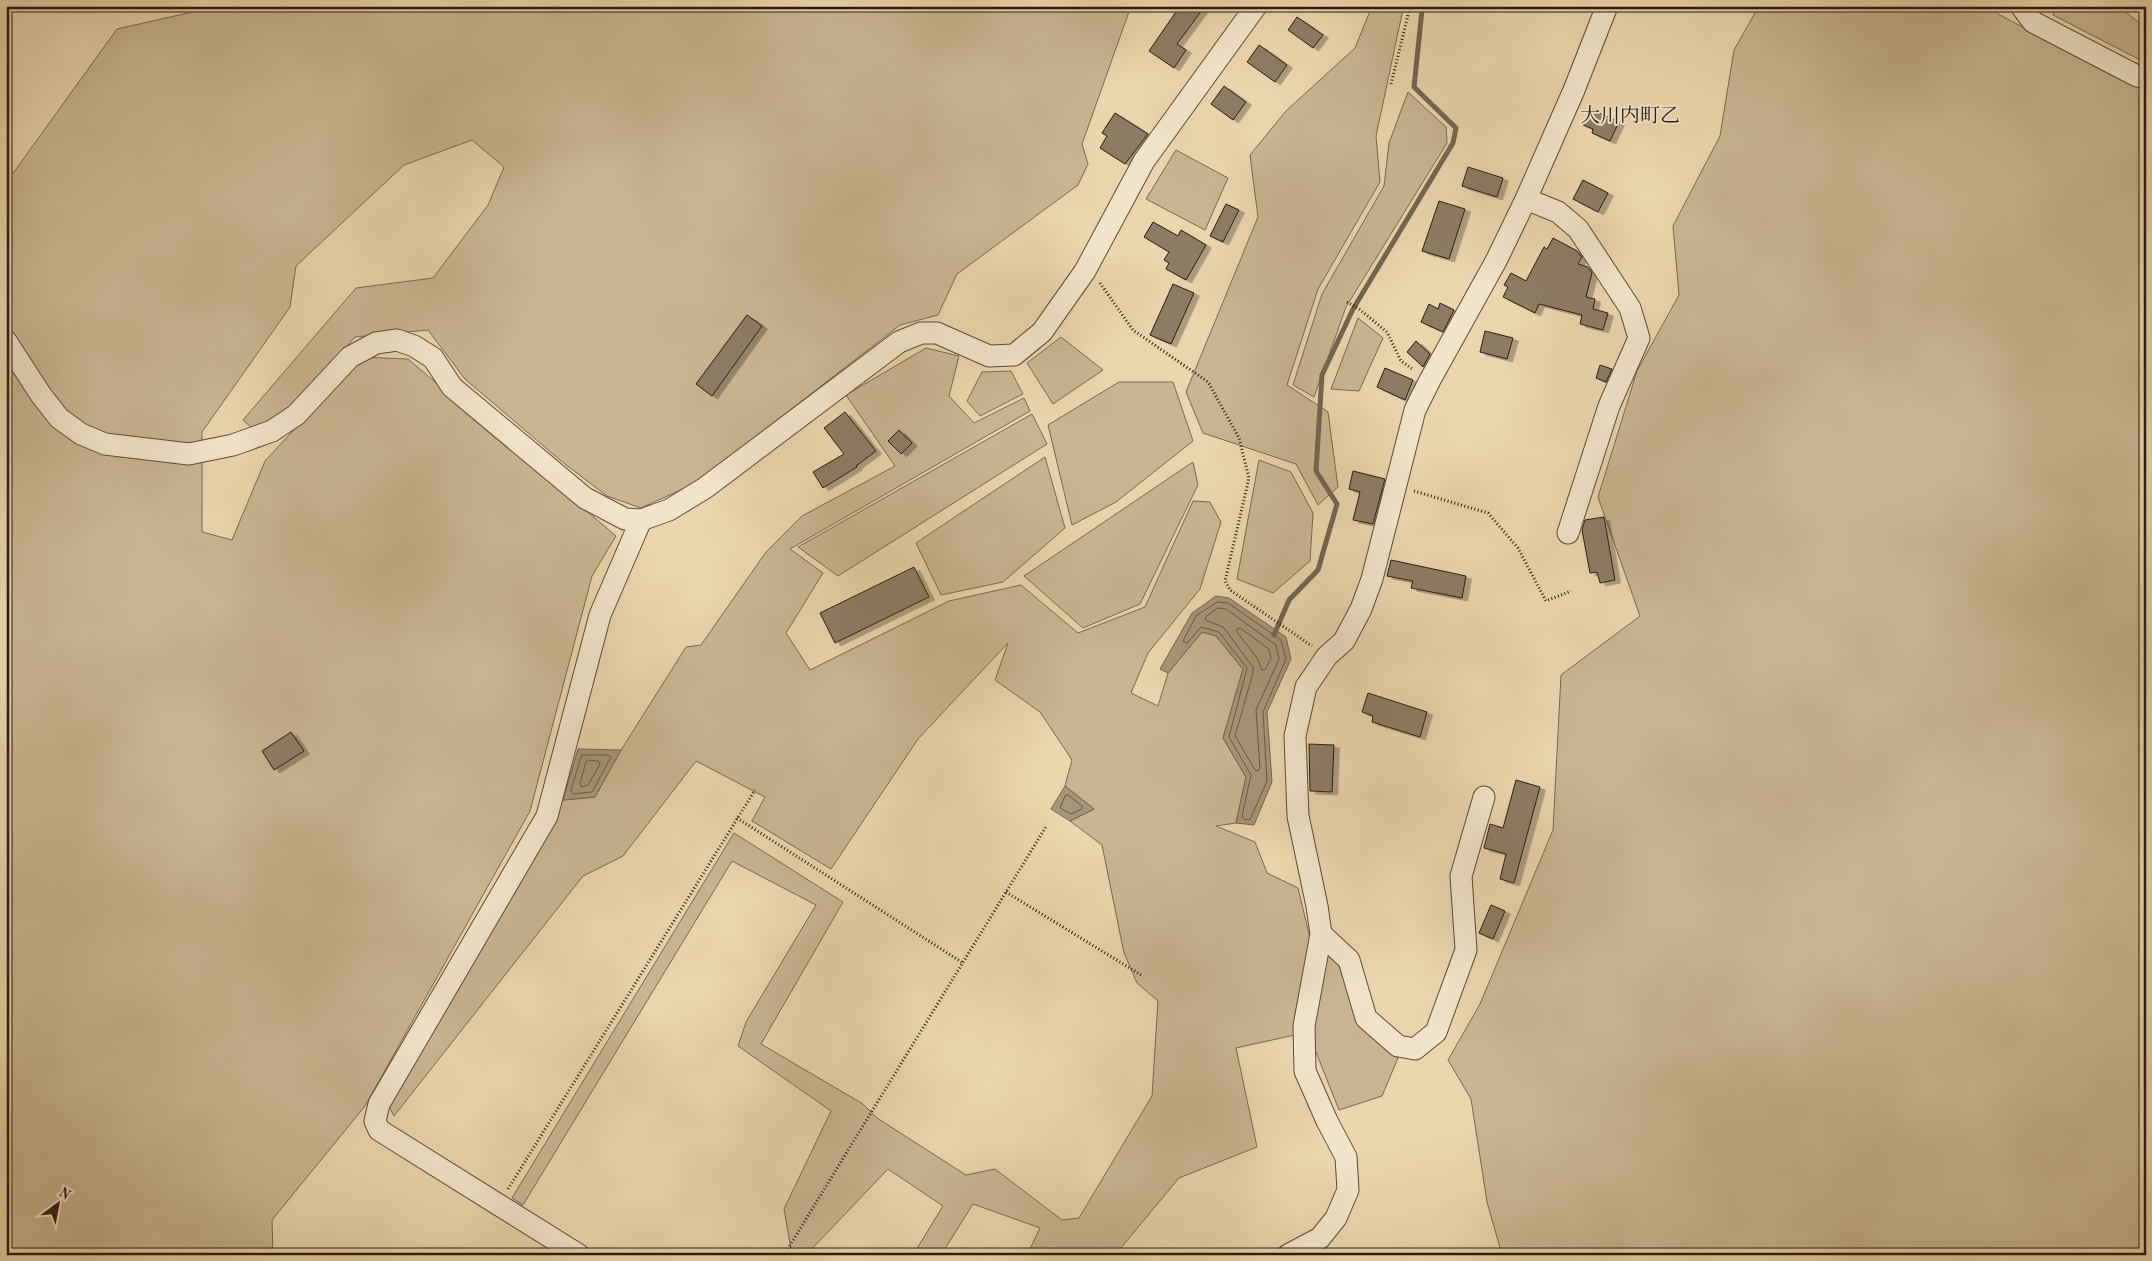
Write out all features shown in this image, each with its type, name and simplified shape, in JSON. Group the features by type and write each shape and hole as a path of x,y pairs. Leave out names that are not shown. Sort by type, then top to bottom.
{"street":[{"path":"6,341 40,395 59,418 81,434 105,444 189,454 233,445 272,432 296,415 350,357 376,343 397,340 414,346 433,358 452,387 584,498 625,519 642,520 669,510 705,488 899,342 921,333 937,333 989,356 1014,355 1042,332 1084,271 1144,161 1256,6"},
{"path":"1288,1255 1320,1238 1336,1218 1348,1190 1346,1157 1305,1072 1304,1026 1321,934 1298,816 1295,736 1306,687 1327,656 1344,641 1360,609 1372,579 1416,410 1430,380 1496,261 1526,199 1574,90 1607,6"},
{"path":"2022,6 2033,22 2137,76 2146,78"},
{"path":"1526,199 1558,212 1578,229 1630,308 1639,338 1609,406 1568,533"},
{"path":"579,1255 379,1130 375,1121 379,1104 547,816 600,616 642,520"},
{"path":"1321,934 1349,960 1366,1018 1398,1046 1416,1049 1436,1032 1466,950 1461,876 1484,797"}],"path":[{"path":"1391,84 1409,11 1412,6"},
{"path":"1084,271 1097,279 1133,330 1208,382 1239,438 1249,478 1225,581 1230,590 1327,656"},
{"path":"1348,302 1360,309 1387,332 1401,361 1430,380"},
{"path":"1396,486 1488,513 1518,548 1546,600 1571,592"},
{"path":"498,1205 755,790"},
{"path":"736,818 963,963"},
{"path":"784,1255 1047,825"},
{"path":"1006,892 1141,975"}],"shaded area":[{"path":"219,6 1131,6 1082,144 1088,164 1078,185 957,274 938,315 900,325 696,483 641,508 607,496 561,461 465,379 428,330 355,337 292,408 254,430 243,420 356,288 433,278 488,205 504,167 472,140 404,165 296,266 290,307 202,432 202,532 232,540 265,461 361,357 408,359 616,536 592,576 530,811 365,1106 272,1220 273,1255 6,1255 6,183 117,29"},
{"path":"1372,6 1407,6 1402,14 1376,136 1380,182 1318,289 1287,385 1328,412 1338,487 1318,505 1296,464 1203,433 1186,392 1258,217 1250,155 1286,111 1355,48"},
{"path":"1759,6 1996,6 1998,14 2136,87 2146,87 2146,1255 1502,1255 1487,1202 1471,1099 1448,1060 1480,1004 1553,830 1561,675 1640,616 1598,497 1637,371 1679,295 1673,226 1720,136 1734,50"},
{"path":"2055,6 2118,6 2146,28 2146,63 2053,15"},
{"path":"1408,92 1446,127 1447,143 1346,307 1314,397 1293,385 1322,294 1384,186 1389,143"},
{"path":"1176,150 1228,178 1205,230 1146,199"},
{"path":"1358,318 1383,338 1359,391 1331,389"},
{"path":"1061,337 1103,370 1053,404 1027,363"},
{"path":"926,348 959,356 949,396 974,423 1024,398 1030,411 790,549 823,573 786,633 810,670 949,601 1021,585 1078,633 1145,607 1193,501 1210,502 1221,522 1200,589 1148,653 1131,693 1158,706 1168,673 1202,632 1216,636 1243,669 1223,738 1246,777 1236,823 1216,826 1255,842 1267,873 1298,888 1310,938 1337,959 1358,1020 1398,1058 1382,1096 1339,1110 1308,1032 1236,1048 1257,1147 1179,1178 1115,1255 1027,1255 1040,1228 973,1204 941,1255 913,1255 943,1206 888,1169 806,1255 792,1255 784,1209 831,1111 738,1046 746,1022 816,905 732,861 523,1205 512,1198 734,833 843,902 761,1044 863,1104 877,1118 966,1175 995,1169 1062,1220 1079,1218 1152,1096 1158,1001 1137,983 1124,953 1102,845 1070,821 1094,809 1065,786 1072,760 1040,712 995,680 1008,643 918,739 831,869 752,821 765,797 696,761 623,856 583,876 394,1116 388,1105 563,800 595,797 621,750 686,647 701,645 766,552 802,516 895,466 846,395"},
{"path":"1011,371 1023,394 980,416 967,401 982,372"},
{"path":"1119,382 1173,382 1193,441 1116,502 1072,525 1048,425"},
{"path":"1032,414 1047,444 838,576 798,547"},
{"path":"1045,457 1065,528 1003,582 941,595 916,543"},
{"path":"1259,460 1291,472 1313,513 1310,561 1273,593 1237,579"},
{"path":"1193,462 1198,485 1140,604 1083,628 1024,576"}],"water":[{"path":"1216,596 1229,598 1286,637 1291,659 1267,712 1272,782 1254,825 1236,823 1246,777 1223,738 1243,669 1216,636 1202,632 1168,673 1160,669 1192,613"},
{"path":"578,749 621,750 595,797 563,800"},
{"path":"1065,786 1094,809 1070,821 1051,809"}],"building":[{"path":"1180,6 1205,6 1177,44 1186,50 1174,68 1149,51"},
{"path":"1297,17 1323,35 1313,48 1288,30"},
{"path":"1259,45 1287,65 1275,82 1247,62"},
{"path":"1224,86 1246,102 1233,120 1211,104"},
{"path":"1590,108 1619,122 1610,141 1592,133 1593,129 1583,125"},
{"path":"1115,113 1148,134 1125,164 1100,148 1107,136 1102,133"},
{"path":"1468,167 1503,178 1497,197 1462,186"},
{"path":"1583,180 1608,193 1598,212 1573,199"},
{"path":"1439,201 1465,209 1449,259 1422,251"},
{"path":"1226,204 1239,210 1223,242 1210,236"},
{"path":"1153,222 1178,236 1181,230 1206,245 1186,280 1166,269 1169,263 1164,260 1169,252 1144,237"},
{"path":"1553,238 1577,251 1582,257 1578,264 1588,267 1592,273 1586,297 1595,299 1593,309 1608,313 1603,330 1580,324 1582,315 1539,304 1535,313 1503,297 1508,287 1504,285 1511,273 1526,281 1544,247 1547,249"},
{"path":"1173,284 1194,293 1171,344 1150,335"},
{"path":"1440,303 1454,310 1443,332 1421,322 1429,304 1438,309"},
{"path":"747,315 762,326 712,396 696,384"},
{"path":"1485,331 1513,338 1507,359 1480,352"},
{"path":"1416,341 1430,354 1423,367 1407,352"},
{"path":"1600,365 1612,369 1606,382 1596,378"},
{"path":"1385,368 1413,380 1405,400 1377,387"},
{"path":"845,412 876,451 857,467 823,488 813,472 844,454 824,428"},
{"path":"899,430 912,443 901,454 888,441"},
{"path":"1353,471 1385,479 1373,524 1353,520 1360,492 1349,489"},
{"path":"1604,517 1615,580 1600,583 1597,572 1590,573 1582,530 1585,520"},
{"path":"1391,560 1466,576 1462,598 1411,588 1413,581 1387,576"},
{"path":"914,567 929,597 835,643 820,613"},
{"path":"1368,693 1427,712 1420,737 1372,722 1373,716 1362,712"},
{"path":"291,732 304,751 274,770 262,751"},
{"path":"1309,744 1334,745 1332,792 1310,791"},
{"path":"1516,780 1540,787 1514,883 1500,879 1506,854 1484,848 1490,824 1503,828"},
{"path":"1491,905 1505,911 1493,939 1479,933"}],"waterway":[{"path":"1274,635 1289,600 1318,570 1337,504 1316,471 1322,375 1353,309 1453,143 1456,128 1414,87 1424,6"}],"district":[{"name":"大川内町乙","path":"1630,117"}]}
